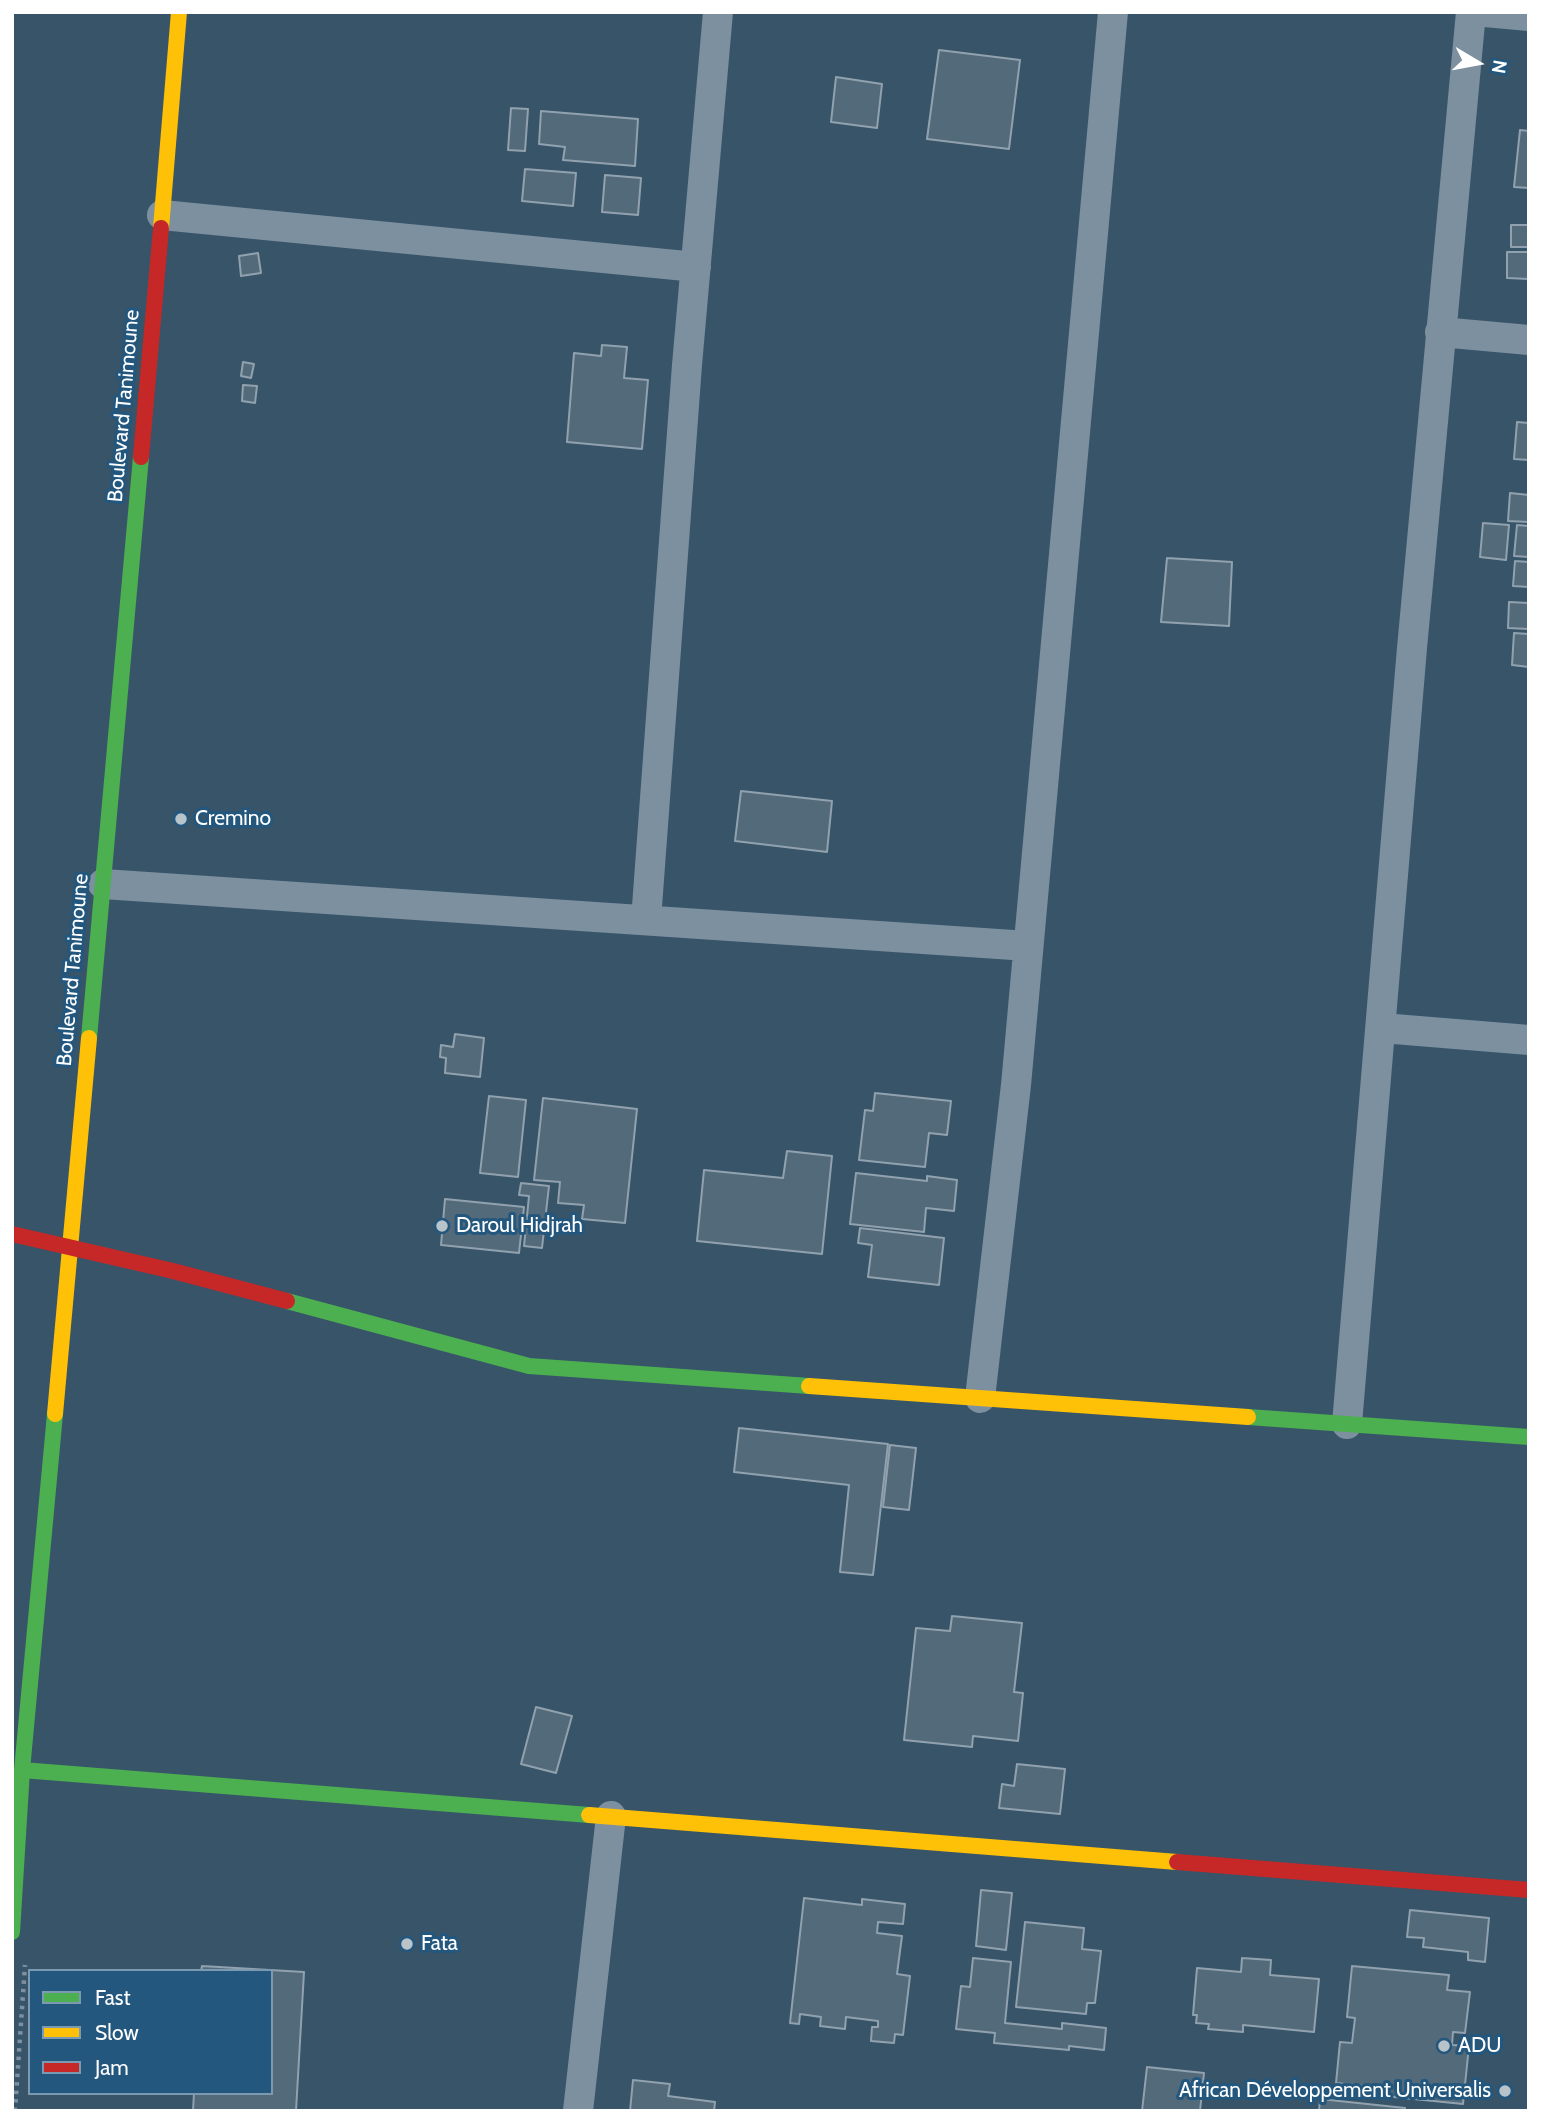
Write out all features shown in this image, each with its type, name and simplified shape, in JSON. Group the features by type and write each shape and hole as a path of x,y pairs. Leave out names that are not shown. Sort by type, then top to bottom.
{"street":[{"name":"Boulevard Tanimoune","path":"12,1932 22,1770 179,12"},
{"path":"646,920 695,267 718,12"},
{"path":"980,1398 1016,1085 1113,12"},
{"path":"1347,1424 1440,332 1471,12"},
{"path":"1485,12 1529,16"},
{"path":"162,215 695,267"},
{"path":"1440,332 1529,340"},
{"path":"103,884 1028,946"},
{"path":"1382,1028 1529,1040"},
{"path":"12,1234 173,1271 529,1366 1529,1437"},
{"path":"22,1770 1529,1890"},
{"path":"578,2111 611,1816"}],"building":[{"path":"939,50 1020,60 1009,149 927,139"},
{"path":"836,77 882,84 877,128 831,122"},
{"path":"511,108 528,109 525,151 508,150"},
{"path":"541,111 638,119 635,166 563,160 565,147 539,144"},
{"path":"1520,130 1529,131 1529,188 1514,187"},
{"path":"525,169 576,173 573,206 522,201"},
{"path":"605,175 641,178 638,215 602,212"},
{"path":"1511,225 1529,225 1529,247 1511,247"},
{"path":"1507,252 1529,252 1529,279 1507,278"},
{"path":"258,253 261,273 241,276 239,256"},
{"path":"602,345 627,347 624,378 648,380 642,449 567,442 574,353 601,356"},
{"path":"243,362 254,364 251,378 241,376"},
{"path":"243,385 257,386 255,403 242,401"},
{"path":"1517,422 1529,423 1529,460 1514,459"},
{"path":"1510,493 1529,495 1529,522 1508,521"},
{"path":"1483,523 1509,525 1506,560 1480,557"},
{"path":"1517,525 1529,526 1529,557 1514,556"},
{"path":"1167,558 1232,562 1229,626 1161,622"},
{"path":"1515,561 1529,562 1529,587 1513,586"},
{"path":"1509,602 1529,603 1529,629 1508,628"},
{"path":"1514,633 1529,634 1529,667 1512,665"},
{"path":"741,791 832,801 827,852 735,841"},
{"path":"455,1034 484,1038 480,1077 445,1073 446,1058 440,1057 441,1045 453,1047"},
{"path":"875,1093 951,1101 947,1135 929,1133 925,1167 859,1160 865,1110 873,1111"},
{"path":"489,1096 526,1100 518,1177 480,1173"},
{"path":"543,1098 637,1109 625,1223 582,1219 584,1205 558,1203 560,1182 534,1180"},
{"path":"787,1151 832,1156 822,1254 697,1241 704,1170 783,1178"},
{"path":"856,1173 927,1181 927,1176 957,1180 954,1211 926,1208 924,1232 850,1224"},
{"path":"521,1183 549,1186 542,1248 524,1246 529,1196 519,1195"},
{"path":"445,1199 524,1207 519,1253 441,1245"},
{"path":"860,1228 944,1238 939,1285 868,1277 872,1245 858,1243"},
{"path":"739,1428 888,1444 873,1575 840,1572 849,1485 734,1472"},
{"path":"890,1445 916,1448 909,1510 883,1507"},
{"path":"952,1616 1022,1623 1014,1692 1023,1693 1018,1741 973,1736 972,1747 904,1740 916,1628 950,1631"},
{"path":"536,1707 572,1716 556,1773 521,1764"},
{"path":"1017,1764 1065,1769 1060,1814 999,1808 1002,1784 1014,1786"},
{"path":"981,1890 1012,1893 1006,1950 976,1946"},
{"path":"804,1898 862,1905 862,1899 905,1904 903,1924 878,1922 877,1933 902,1936 897,1974 910,1976 903,2035 895,2034 894,2043 871,2041 872,2027 878,2027 878,2021 846,2017 845,2029 820,2026 821,2017 800,2014 799,2024 790,2023"},
{"path":"1410,1910 1489,1918 1485,1962 1468,1960 1468,1952 1423,1947 1424,1938 1407,1937"},
{"path":"1025,1922 1084,1928 1082,1949 1101,1951 1095,2003 1087,2003 1086,2014 1016,2007"},
{"path":"973,1958 1011,1962 1005,2023 1062,2029 1062,2023 1106,2028 1104,2050 1069,2046 1069,2050 994,2043 995,2033 956,2029 961,1986 970,1987"},
{"path":"1242,1958 1271,1960 1270,1975 1319,1979 1314,2032 1243,2025 1243,2032 1208,2029 1209,2024 1196,2023 1197,2015 1193,2015 1197,1968 1241,1972"},
{"path":"202,1966 253,1969 201,1969"},
{"path":"1352,1966 1449,1975 1447,1990 1470,1992 1465,2033 1453,2032 1452,2045 1469,2046 1463,2104 1374,2095 1375,2087 1336,2083 1340,2042 1352,2043 1355,2018 1347,2017"},
{"path":"273,1970 304,1972 296,2111 193,2111 194,2095 273,2095"},
{"path":"1147,2067 1204,2073 1200,2111 1142,2111"},
{"path":"633,2080 670,2084 668,2096 715,2102 714,2111 630,2111"},
{"path":"1320,2099 1405,2108 1405,2111 1319,2111"}],"traffic: fast":[{"path":"89,1038 141,457"},
{"path":"287,1301 529,1366 809,1386"},
{"path":"12,1932 22,1770 55,1414"},
{"path":"1248,1417 1529,1437"},
{"path":"22,1770 589,1815"}],"traffic: slow":[{"path":"161,228 179,12"},
{"path":"55,1414 89,1038"},
{"path":"809,1386 1248,1417"},
{"path":"589,1815 1177,1862"}],"traffic: jam":[{"path":"141,457 161,228"},
{"path":"12,1234 173,1271 287,1301"},
{"path":"1177,1862 1529,1890"}],"place":[{"name":"Cremino","path":"181,819"},
{"name":"Daroul Hidjrah","path":"442,1226"},
{"name":"Fata","path":"407,1944"},
{"name":"ADU","path":"1444,2046"},
{"name":"African Développement Universalis","path":"1505,2091"}]}
